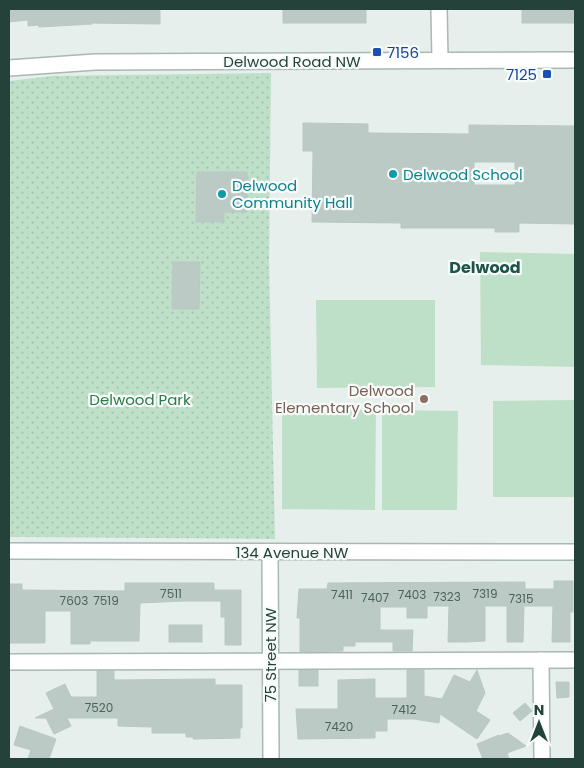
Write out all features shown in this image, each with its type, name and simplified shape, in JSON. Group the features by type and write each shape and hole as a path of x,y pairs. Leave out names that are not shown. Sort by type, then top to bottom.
{"street":[{"path":"440,9 440,60"},
{"name":"Delwood Road NW","path":"9,68 95,62 575,60"},
{"name":"134 Avenue NW","path":"9,551 575,552"},
{"name":"75 Street NW","path":"270,552 270,759"},
{"path":"541,660 542,759"},
{"path":"9,662 575,660"}],"green space":[{"name":"Delwood Park","path":"271,73 269,261 275,539 9,537 9,81 52,76"},
{"path":"480,252 575,254 575,367 481,365"},
{"path":"316,300 435,300 435,387 317,388"},
{"path":"575,400 575,497 493,497 493,401"},
{"path":"282,409 376,410 375,510 282,509"},
{"path":"382,410 458,411 457,510 382,510"}],"building":[{"path":"9,9 160,9 160,24 91,23 39,27 38,25 28,26 28,20 9,22"},
{"path":"283,9 366,9 366,23 283,23"},
{"path":"522,9 575,9 575,23 522,23"},
{"name":"Delwood School","path":"303,123 368,124 368,133 469,134 469,125 575,126 575,224 519,223 519,232 495,232 495,228 401,228 401,223 312,222 313,151 303,151","holes":["474,162 515,162 515,185 474,185"]},
{"name":"Delwood Community Hall","path":"197,172 247,172 247,212 224,212 224,222 196,222"},
{"path":"173,262 200,262 199,309 172,309"},
{"path":"554,581 573,581 573,612 570,612 570,642 552,642 553,606 524,606 523,642 507,642 507,606 485,606 485,641 466,642 448,642 449,606 427,606 427,618 407,618 407,607 380,607 380,630 413,630 412,651 393,651 393,642 355,642 355,646 343,646 343,651 300,652 300,618 297,618 299,589 327,589 328,583 525,582 525,589 554,589"},
{"path":"125,583 214,583 214,590 241,590 241,645 225,645 225,617 221,617 221,601 140,603 139,641 90,641 90,644 71,644 71,611 45,611 45,643 9,643 9,584 22,584 22,590 125,591"},
{"path":"169,625 202,625 202,642 169,642"},
{"path":"299,670 318,670 318,686 299,686"},
{"path":"407,670 424,670 424,696 442,699 454,675 470,682 477,670 485,693 476,711 490,720 477,739 440,714 439,723 414,719 387,719 387,731 375,731 375,738 298,739 296,709 338,709 338,680 375,679 375,698 407,698"},
{"path":"97,671 114,671 114,680 215,679 215,685 242,685 242,728 240,728 240,738 193,739 193,737 186,737 186,733 152,733 152,727 118,726 118,718 67,718 71,726 54,734 46,718 35,718 54,709 46,693 65,684 71,697 97,697"},
{"path":"556,682 569,682 569,697 557,698"},
{"path":"525,703 532,711 520,721 513,713"},
{"path":"20,726 56,739 49,759 28,759 31,750 14,745"},
{"path":"508,733 526,746 507,753 509,759 483,759 477,744"}],"place":[{"name":"7156","path":"377,52"},
{"name":"7125","path":"547,74"},
{"name":"Delwood School","path":"393,174"},
{"name":"Delwood Community Hall","path":"222,194"},
{"name":"Delwood Elementary School","path":"424,399"}],"district":[{"name":"Delwood","path":"485,267"}]}
